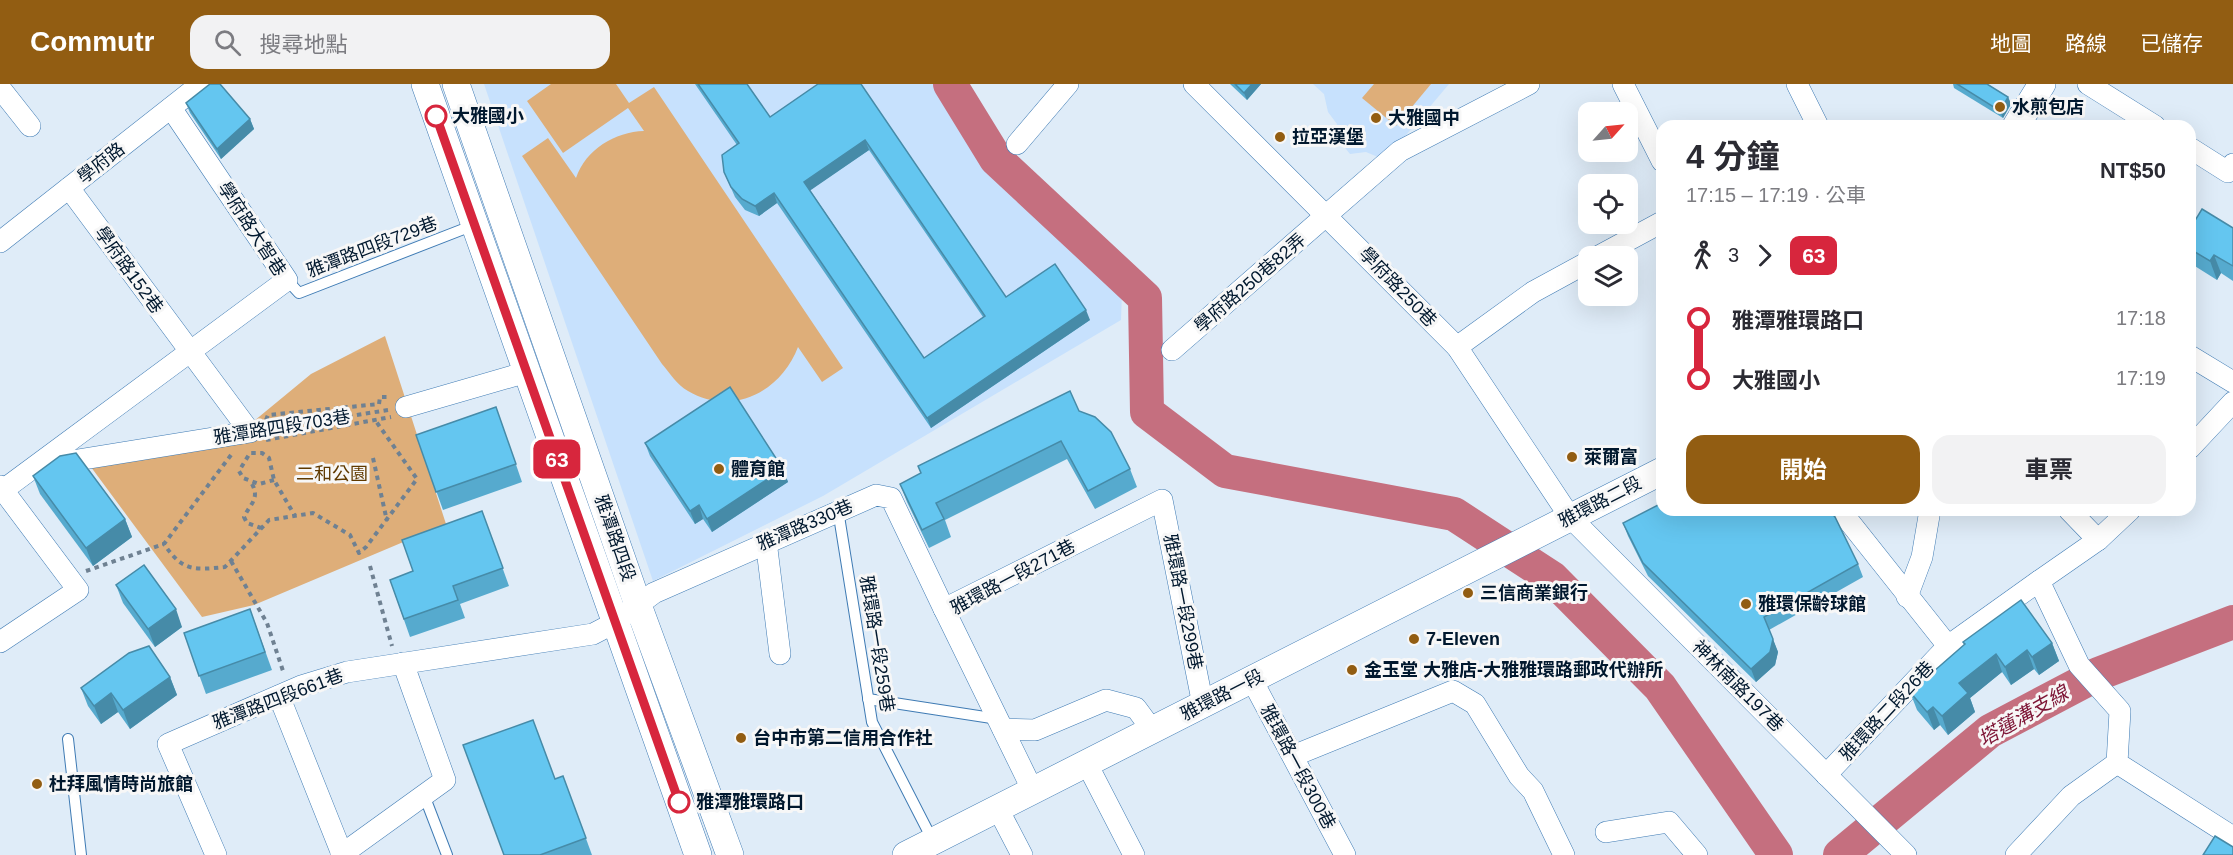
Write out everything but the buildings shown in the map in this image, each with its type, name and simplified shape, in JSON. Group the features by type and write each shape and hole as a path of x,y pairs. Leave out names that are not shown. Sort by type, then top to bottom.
{"street":[{"name":"學府路","path":"0,242 201,84"},
{"name":"雅潭路四段","path":"425,84 698,855"},
{"name":"雅潭路四段","path":"456,84 638,605 730,855"},
{"path":"1017,144 1068,84"},
{"name":"學府路250巷","path":"1194,84 1456,347 1570,517"},
{"name":"學府路250巷82弄","path":"1172,350 1400,151 1529,84"},
{"path":"1623,84 1656,149"},
{"path":"1797,84 1815,120"},
{"path":"2020,120 2042,84"},
{"path":"2088,84 2145,120"},
{"path":"2,92 30,126"},
{"name":"學府路大智巷","path":"2,488 287,280 171,108"},
{"path":"2196,152 2228,172 2233,164"},
{"name":"學府路152巷","path":"69,188 190,352"},
{"path":"1618,246 1656,225"},
{"path":"1456,347 1533,292 1578,267"},
{"path":"190,352 255,438"},
{"path":"2196,360 2233,382"},
{"path":"400,408 527,372"},
{"path":"2196,442 2233,402"},
{"name":"雅潭路四段703巷","path":"35,466 255,438"},
{"name":"雅環路二段","path":"1538,533 1656,474"},
{"path":"0,642 78,590 2,488"},
{"name":"雅潭路330巷","path":"614,623 654,593 766,541 876,495 891,498 944,609"},
{"name":"雅環路一段271巷","path":"1033,791 944,609 1162,500"},
{"name":"雅環路一段299巷","path":"1162,500 1203,705"},
{"name":"雅環路二段26巷","path":"1845,516 1906,597 1948,646"},
{"path":"1906,597 1922,556 1929,516"},
{"path":"2074,516 2098,540"},
{"name":"雅環路二段26巷","path":"1826,775 1948,646 2098,540 2124,516"},
{"name":"神林南路197巷","path":"1570,517 1906,855"},
{"name":"雅環路一段","path":"916,851 1538,533"},
{"path":"766,541 780,654"},
{"path":"2039,581 2079,665 2120,711 2117,763"},
{"name":"雅潭路四段661巷","path":"216,855 168,744 284,694 347,672 593,634 614,623"},
{"path":"284,694 341,855 445,780 400,663"},
{"name":"雅環路一段300巷","path":"1252,680 1344,855"},
{"path":"1293,756 1453,691 1475,704 1519,776 1533,791 1564,855"},
{"path":"1000,724 1035,730 1106,700 1136,708 1153,731"},
{"path":"2117,763 2233,837"},
{"path":"2016,855 2071,796 2117,763"},
{"path":"1088,764 1134,855"},
{"path":"998,809 1022,855"},
{"path":"1606,832 1669,822 1697,855"}],"lane":[{"name":"雅潭路四段729巷","path":"287,280 299,293 474,225"},
{"name":"雅環路一段259巷","path":"838,510 872,722 916,851"},
{"path":"868,699 1000,724"},
{"path":"68,739 81,855"},
{"path":"424,795 447,855"}],"path":[{"path":"68,577 165,544 255,438 268,415 379,404 380,397 388,395 400,408 394,417 255,438"},
{"name":"雅潭路四段703巷","path":"255,438 400,408"},
{"path":"165,544 176,562 199,570 225,567 269,520 313,513 350,535 358,553 387,521 417,479 375,420"},
{"path":"274,480 259,484 252,483 243,478 239,471 250,453 262,453 269,458 274,480 295,516"},
{"path":"373,458 387,521"},
{"path":"252,483 257,492 256,500 244,517 247,523 261,528"},
{"path":"231,561 267,623 284,694"},
{"path":"370,566 400,663"}],"shaded area":[{"name":"大雅國小","path":"484,84 937,84 986,159 1035,213 1122,292 1121,320 823,496 653,581"},
{"name":"大雅國中","path":"1313,84 1449,84 1385,160 1366,152 1350,154 1334,134 1337,124 1328,112 1324,94"}],"green space":[{"path":"551,84 616,84 629,103 654,87 843,368 822,382 798,347 780,377 753,396 721,401 705,398 680,386 662,364 522,156 548,138 576,178 587,159 603,144 623,135 644,131 628,108 563,153 527,101"},
{"path":"1374,84 1431,84 1396,126 1362,98"},
{"name":"二和公園","path":"385,336 446,524 254,605 202,617 88,463 232,439 311,374"}],"waterway":[{"path":"950,84 996,159 1145,298 1147,412 1225,471 1454,514 1552,578 1660,687 1776,855"},
{"name":"塔蓮溝支線","path":"1840,855 1990,731 2098,674 2233,622"}],"bus line":[{"name":"63","path":"436,116 679,802"}],"place":[{"name":"水煎包店","path":"2000,107"},
{"name":"大雅國小","path":"436,116"},
{"name":"大雅國中","path":"1376,118"},
{"name":"拉亞漢堡","path":"1280,137"},
{"name":"萊爾富","path":"1572,457"},
{"name":"體育館","path":"719,469"},
{"name":"三信商業銀行","path":"1468,593"},
{"name":"雅環保齡球館","path":"1746,604"},
{"name":"7-Eleven","path":"1414,639"},
{"name":"金玉堂 大雅店-大雅雅環路郵政代辦所","path":"1352,670"},
{"name":"台中市第二信用合作社","path":"741,738"},
{"name":"杜拜風情時尚旅館","path":"37,784"},
{"name":"雅潭雅環路口","path":"679,802"}]}
